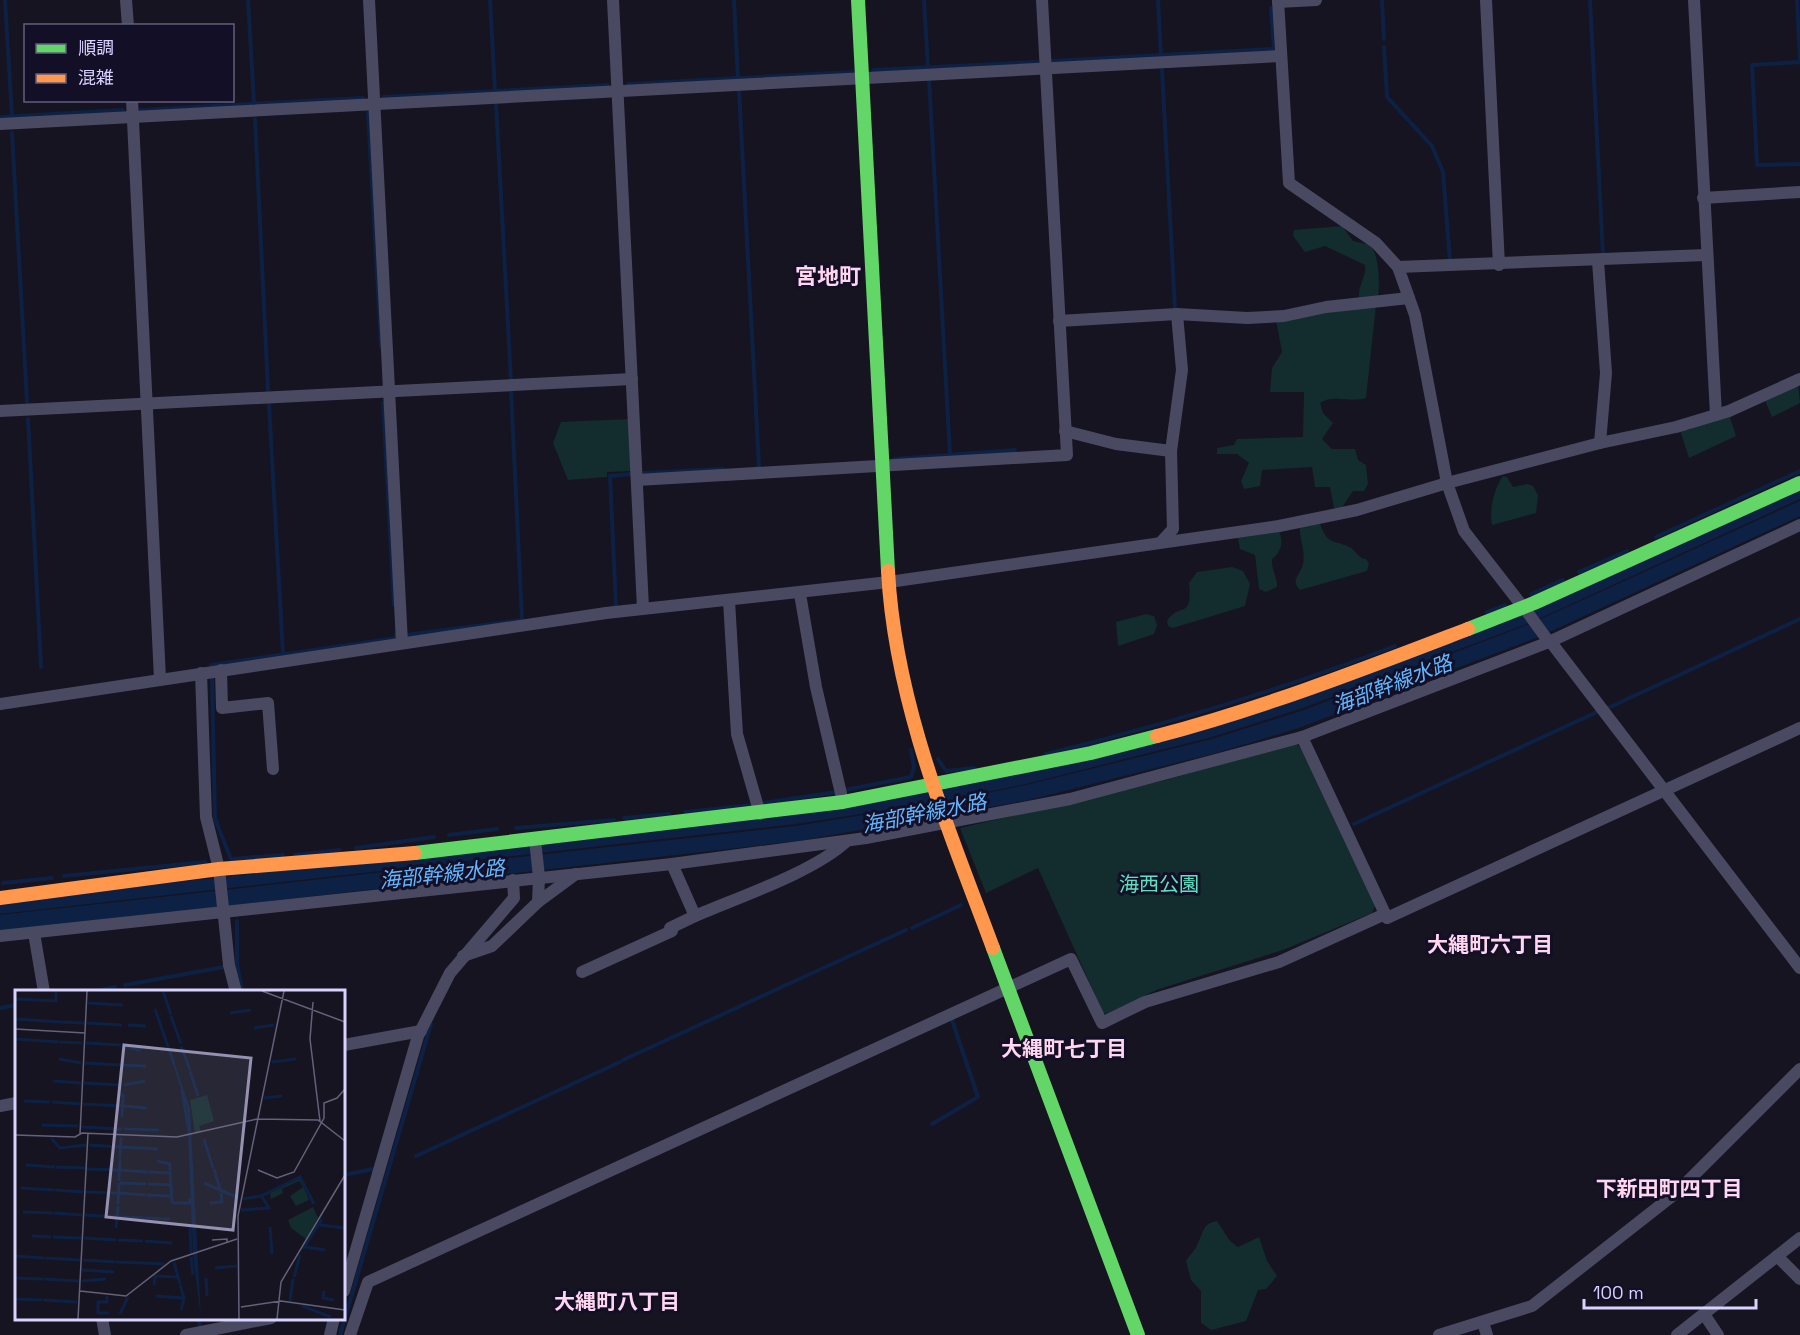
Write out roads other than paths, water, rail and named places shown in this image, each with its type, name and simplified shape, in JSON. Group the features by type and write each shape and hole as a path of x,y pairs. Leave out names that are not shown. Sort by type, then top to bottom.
{"street":[{"path":"126,0 128,24"},
{"path":"369,0 402,644"},
{"path":"613,0 643,608"},
{"path":"858,0 882,466 889,582 897,652 933,786 1138,1335"},
{"path":"637,480 1067,455 1042,0"},
{"path":"1316,0 1278,1 1289,183 1376,243 1398,267 1415,315 1447,483 1464,531 1800,968"},
{"path":"1486,0 1499,266"},
{"path":"1694,0 1716,415"},
{"path":"0,124 1281,56"},
{"path":"132,102 160,678"},
{"path":"1703,198 1800,192"},
{"path":"1398,267 1499,266 1706,255"},
{"path":"1598,261 1605,373 1600,443"},
{"path":"1059,321 1177,314 1247,318 1284,316 1326,307 1408,298"},
{"path":"1161,542 1173,529 1171,451 1182,370 1177,314"},
{"path":"0,411 632,379"},
{"path":"0,704 160,678 643,608 800,594 1279,526 1357,510 1447,483 1600,443 1676,428 1716,415 1800,379"},
{"path":"1065,431 1116,444 1171,451"},
{"path":"0,898 219,869 375,858 760,814 933,786 1091,753 1220,719 1349,675 1524,608 1800,483"},
{"path":"0,936 223,913 513,880 539,875 672,864 848,841 946,821 1070,800 1302,737 1548,640 1800,525"},
{"path":"1173,529 1190,538"},
{"path":"800,594 816,687 843,802"},
{"path":"729,601 737,734 760,814"},
{"path":"221,670 222,708 267,703 273,769"},
{"path":"201,673 206,817 219,869 229,965 235,990"},
{"path":"1302,737 1385,914 1389,917 1800,728"},
{"path":"535,839 539,875 538,902"},
{"path":"582,972 672,931 670,928 695,916 811,866 835,853 848,841"},
{"path":"672,864 695,916"},
{"path":"462,957 492,946 538,902 577,873"},
{"path":"350,1335 351,1293 421,1031 450,973 514,898 513,880"},
{"path":"351,1293 368,1282 1071,959 1102,1023 1145,1002 1279,962 1385,914"},
{"path":"34,933 44,990"},
{"path":"345,1045 421,1031"},
{"path":"1438,1335 1485,1329 1532,1306 1676,1193 1800,1069"},
{"path":"0,1106 15,1103"},
{"path":"1677,1335 1800,1238"},
{"path":"1777,1256 1800,1279"},
{"path":"1704,1314 1718,1335"},
{"path":"102,1320 105,1335"},
{"path":"186,1335 262,1320"},
{"path":"330,1335 334,1320"}],"water":[{"path":"1800,485 1800,499 1532,622 1300,709 1212,737 1026,784 943,801 796,824 0,914 0,902 793,813 1299,697"},
{"name":"海部幹線水路","path":"1800,501 1800,516 1541,636 1299,728 1216,753 1029,800 798,841 0,932 0,915 796,826 943,802 1026,785 1212,739 1301,711 1532,623"}],"waterway":[{"path":"5,0 12,117"},
{"path":"248,0 254,104"},
{"path":"490,0 495,91"},
{"path":"734,0 738,80"},
{"path":"924,0 928,68"},
{"path":"1158,0 1161,56"},
{"path":"1382,0 1384,39"},
{"path":"1590,0 1603,255"},
{"path":"1797,0 1800,62 1752,65 1757,165 1800,164"},
{"path":"1052,61 1274,49 1271,8"},
{"path":"1384,47 1387,97 1432,146 1443,172 1450,262"},
{"path":"873,70 1037,62"},
{"path":"1162,70 1175,309"},
{"path":"628,84 853,72"},
{"path":"929,79 950,455"},
{"path":"383,97 608,85"},
{"path":"739,90 759,467"},
{"path":"140,110 363,98"},
{"path":"496,104 511,381"},
{"path":"0,117 123,110"},
{"path":"368,113 381,346"},
{"path":"255,119 268,390"},
{"path":"12,133 27,402"},
{"path":"406,635 522,620 511,391"},
{"path":"383,403 394,605"},
{"path":"269,405 283,655"},
{"path":"28,419 41,667"},
{"path":"894,459 1015,450"},
{"path":"642,473 723,469"},
{"path":"1656,537 1800,471"},
{"path":"614,606 616,606 610,476 632,474"},
{"path":"1579,572 1627,551"},
{"path":"1531,594 1563,580"},
{"path":"1487,612 1505,605"},
{"path":"1608,708 1800,619"},
{"path":"211,668 211,665 396,638 396,634"},
{"path":"1046,754 1222,706 1395,646"},
{"path":"212,675 215,819 231,859 283,855"},
{"path":"1354,824 1597,712"},
{"path":"845,790 911,777 914,767 911,750"},
{"path":"938,759 946,771 974,768"},
{"path":"763,803 837,792"},
{"path":"685,812 753,805"},
{"path":"624,818 669,814"},
{"path":"516,828 614,820"},
{"path":"449,835 497,829"},
{"path":"356,848 434,837"},
{"path":"295,855 340,850"},
{"path":"64,876 205,862"},
{"path":"3,883 52,878"},
{"path":"912,928 961,905"},
{"path":"237,921 237,964 242,990"},
{"path":"623,1060 906,930"},
{"path":"125,985 224,967"},
{"path":"101,990 115,987"},
{"path":"0,1008 15,1005"},
{"path":"932,1124 978,1097 952,1020"},
{"path":"345,1318 431,1024"},
{"path":"416,1156 620,1062"},
{"path":"345,1175 373,1169"},
{"path":"199,1320 200,1328"},
{"path":"340,1335 344,1320"}],"district":[{"name":"宮地町","path":"828,276"},
{"name":"大縄町六丁目","path":"1490,944"},
{"name":"大縄町七丁目","path":"1064,1048"},
{"name":"下新田町四丁目","path":"1669,1188"},
{"name":"大縄町八丁目","path":"617,1301"}],"park label":[{"name":"海西公園","path":"1159,884"}]}
